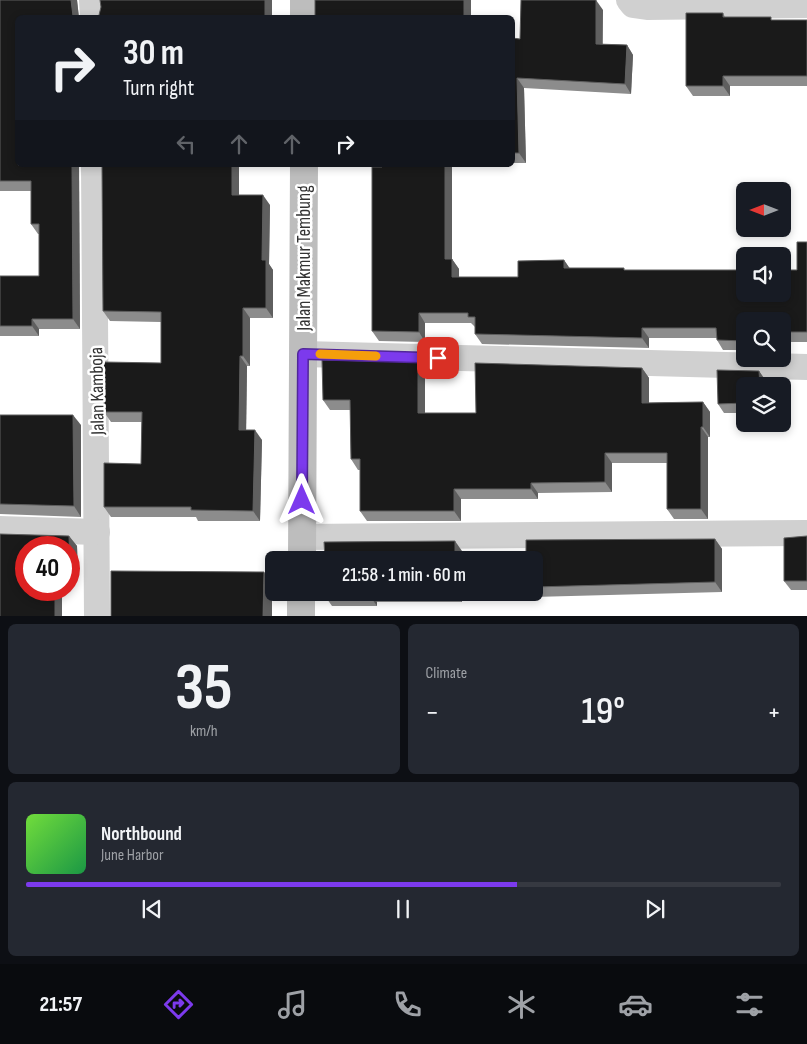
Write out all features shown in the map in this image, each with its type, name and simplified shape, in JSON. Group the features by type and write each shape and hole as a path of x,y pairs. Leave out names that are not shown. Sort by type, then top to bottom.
{"street":[{"path":"92,0 92,15"},
{"path":"304,0 304,15"},
{"path":"629,0 634,5 647,7 807,5"},
{"name":"Jalan Kamboja","path":"94,167 97,616"},
{"name":"Jalan Makmur Tembung","path":"302,549 304,167"},
{"path":"303,354 807,368"},
{"path":"0,529 97,532"},
{"path":"302,549 807,533"},
{"path":"301,601 301,616"}],"building":[{"path":"0,0 71,0 73,15 15,15 15,167 72,167 73,319 32,319 32,326 0,326 0,276 39,276 39,224 31,224 31,181 0,181"},
{"path":"100,0 265,0 265,15 99,15"},
{"path":"315,0 464,0 464,15 315,15"},
{"path":"521,0 596,0 596,44 627,45 625,84 517,78 519,153 515,153 515,38 520,39"},
{"path":"686,13 723,13 723,17 771,17 771,20 807,20 807,76 723,76 723,86 686,86"},
{"path":"102,167 232,167 232,195 263,195 262,260 266,260 266,308 243,308 243,356 240,356 239,430 255,430 253,511 191,510 191,507 104,507 104,463 141,464 142,412 104,412 103,362 161,363 161,312 103,311"},
{"path":"372,167 445,167 445,259 452,259 452,277 518,277 518,261 564,260 564,268 736,270 736,302 791,302 791,270 797,270 797,242 807,242 807,332 791,332 791,312 736,312 736,341 717,340 716,328 642,328 642,338 475,334 475,317 468,317 468,313 419,313 419,332 372,331"},
{"path":"322,360 418,362 418,413 476,413 475,363 642,368 642,403 703,402 703,427 701,427 701,509 667,509 667,453 605,453 605,482 531,483 531,489 454,489 454,511 360,511 360,459 351,459 350,400 323,400"},
{"path":"717,370 759,371 759,377 736,377 736,403 718,404"},
{"path":"0,415 73,415 74,506 0,504"},
{"path":"0,534 69,536 15,536 15,601 55,601 55,616 0,616"},
{"path":"807,536 807,581 784,581 784,538"},
{"path":"715,539 715,582 543,587 543,551 526,551 526,540"},
{"path":"455,541 455,551 324,551 324,542"},
{"path":"111,571 264,572 263,616 111,616"}],"slow traffic":[{"path":"320,354 376,356"}],"route":[{"path":"302,500 303,354 438,358"}]}
